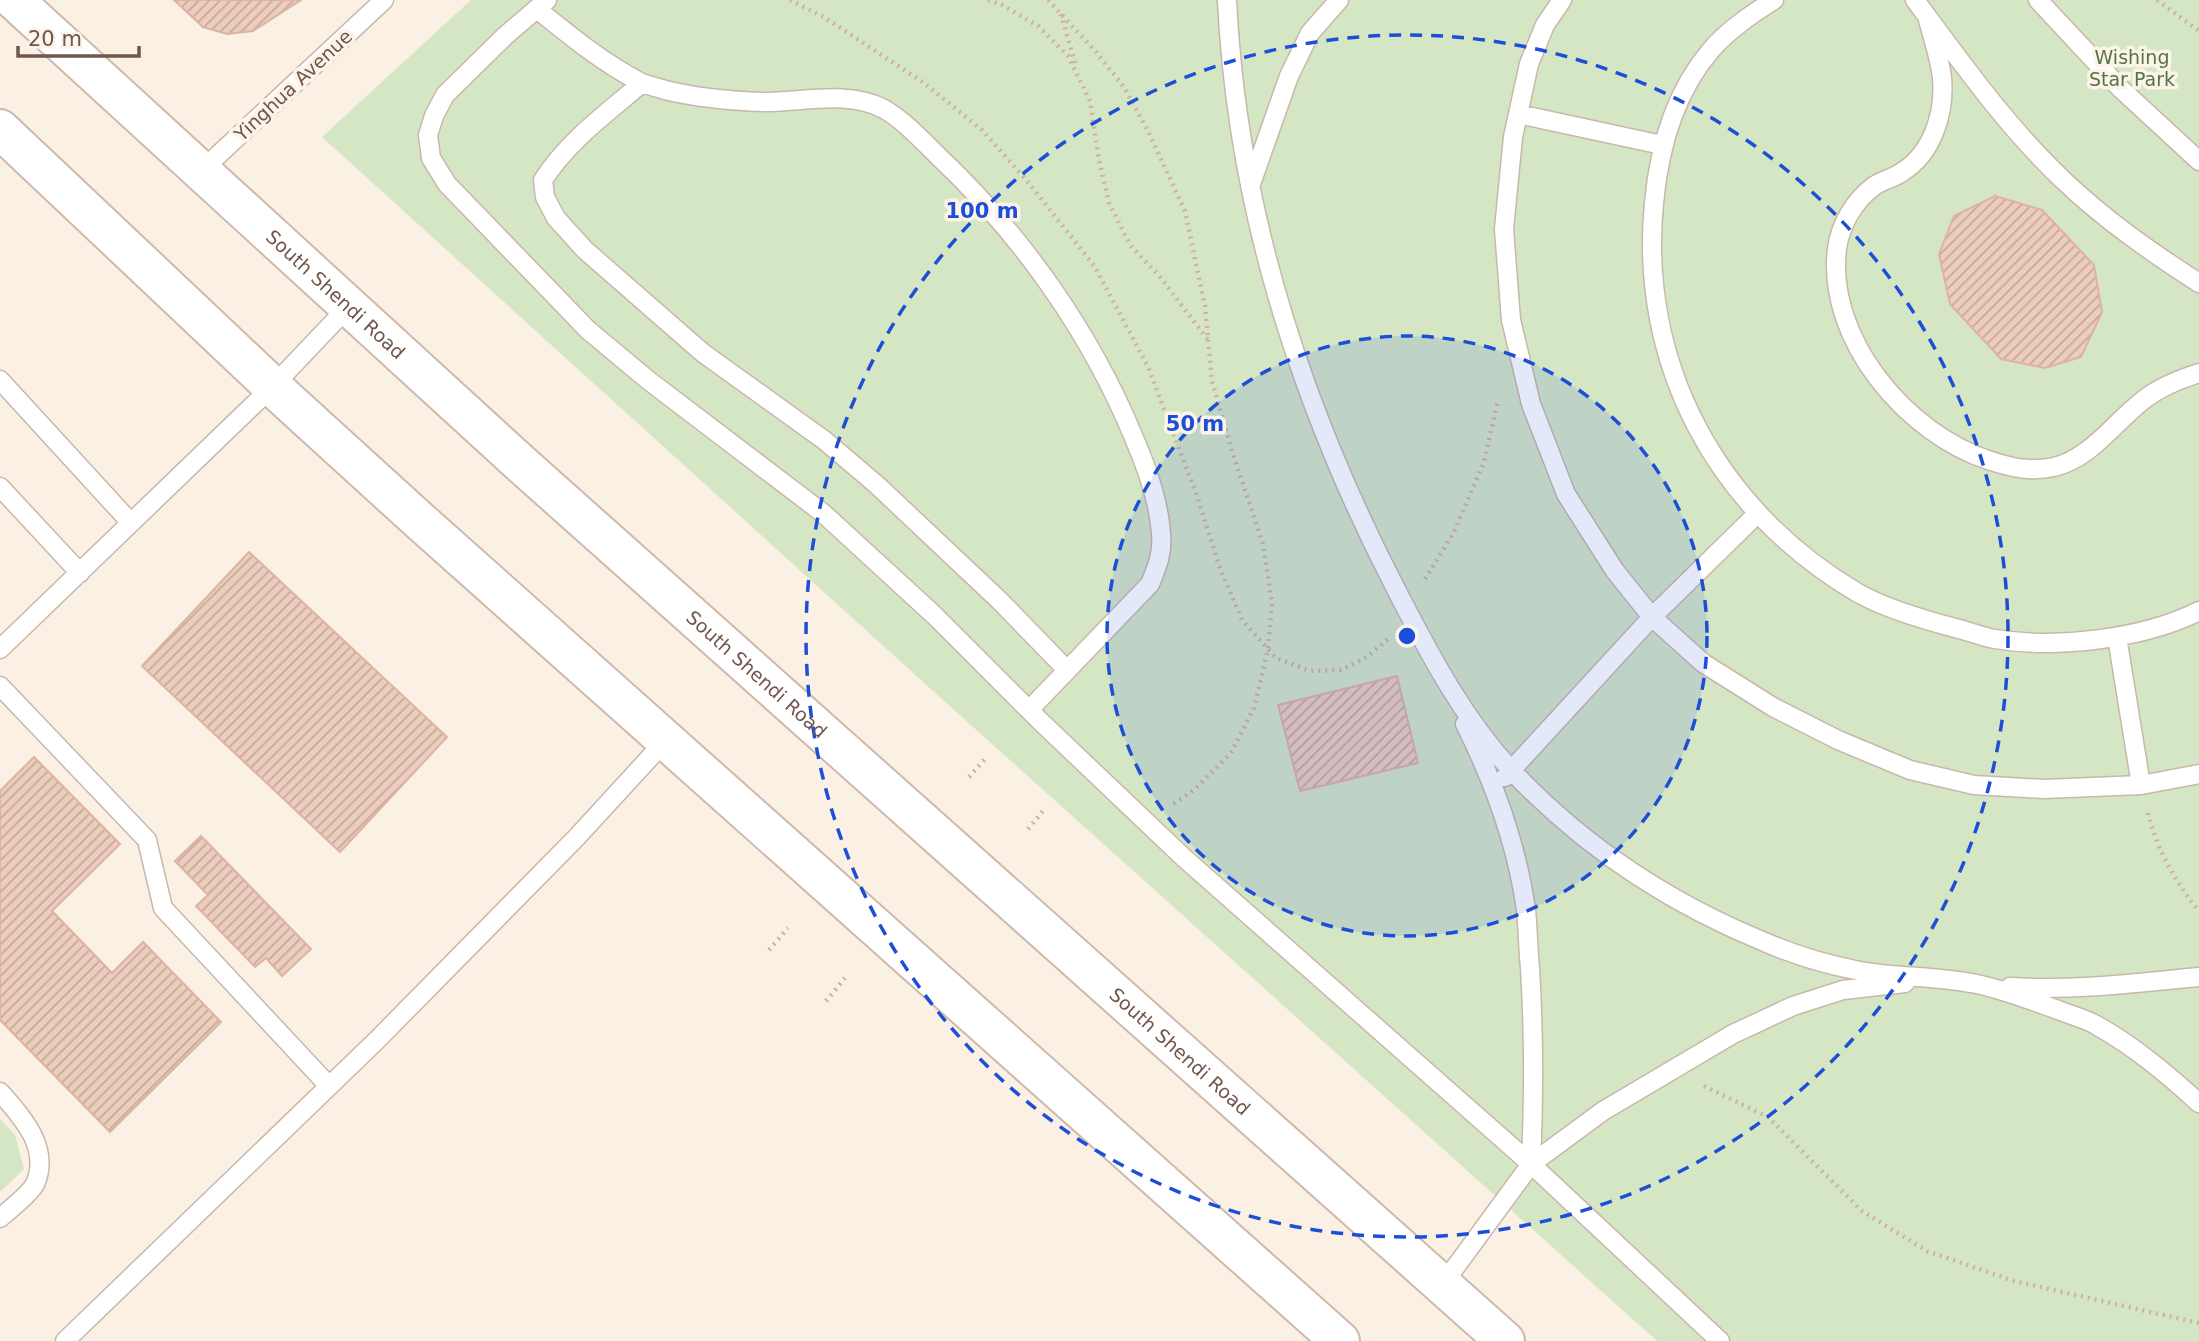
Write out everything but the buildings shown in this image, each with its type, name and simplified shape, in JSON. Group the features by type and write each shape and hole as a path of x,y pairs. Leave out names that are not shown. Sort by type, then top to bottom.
{"street":[{"name":"South Shendi Road","path":"14,0 519,462 1505,1341"},
{"path":"0,129 410,513 1340,1341"}],"lane":[{"name":"Yinghua Avenue","path":"201,171 384,0"},
{"path":"1227,0 1237,112 1265,259 1321,427 1351,499 1406,609 1467,713 1512,770 1562,818 1611,859 1669,897 1765,943 1811,960 1861,971 1979,985 2094,1024 2158,1066 2199,1103"},
{"path":"1250,187 1289,76 1310,33 1339,0"},
{"path":"1562,0 1545,25 1534,51 1513,137 1504,229 1511,320 1531,404 1566,494 1615,571 1652,617 1703,663 1773,707 1838,740 1910,770 1974,785 2016,787 2099,788 2141,785 2199,774"},
{"path":"1915,0 2006,118 2063,180 2137,243 2199,283"},
{"path":"2038,0 2121,89 2199,161"},
{"path":"1762,3 1711,50 1687,86 1662,145 1650,240 1654,299 1670,363 1696,427 1725,474 1757,514 1802,554 1860,594 1926,621 1995,639 2056,642 2117,637 2178,621 2199,611"},
{"path":"1029,710 1150,584 1161,558 1162,536 1146,466 1117,397 1091,348 1038,269 962,178 884,109 848,98 766,102 699,99 642,83 583,46 542,4 460,78 445,95 428,135 431,158 447,184 588,330 648,380 824,514 934,615 1029,710 1146,822 1531,1164 1720,1341"},
{"path":"1927,16 1942,77 1942,98 1933,135 1926,149 1909,167 1874,187 1860,199 1841,230 1837,250 1838,291 1851,333 1868,365 1883,385 1923,425 1946,441 1978,457 2017,470 2035,470 2056,467 2083,453 2146,398 2165,385 2199,373"},
{"path":"642,83 578,138 553,164 543,180 545,197 556,218 585,250 704,353 824,440 877,485 990,592 1067,670"},
{"path":"1518,114 1662,145"},
{"path":"0,649 273,386 349,306"},
{"path":"0,380 131,523"},
{"path":"0,487 80,573"},
{"path":"1494,787 1652,617 1757,514"},
{"path":"2117,637 2141,785"},
{"path":"1425,643 1494,787 1511,840 1526,909 1533,1019 1531,1164"},
{"path":"0,686 147,840 163,908 328,1086"},
{"path":"65,1341 328,1086 576,838 666,740"},
{"path":"1443,1284 1531,1164 1603,1111 1733,1034 1793,1006 1843,990 1902,983 2039,989 2199,977"},
{"path":"0,1092 35,1138 40,1164 34,1185 0,1218"}],"path":[{"path":"988,0 1038,26 1068,57 1090,101 1108,203 1130,244 1161,278 1208,340"},
{"path":"1048,0 1096,52 1124,88 1185,211 1205,306 1213,381 1263,544 1272,604 1268,649 1254,708 1231,753 1194,790 1146,822"},
{"path":"2157,0 2199,32"},
{"path":"1060,13 1080,80"},
{"path":"1406,609 1454,532 1484,462 1500,390"},
{"path":"969,777 985,759"},
{"path":"2141,785 2154,838 2181,889 2199,911"},
{"path":"1028,829 1043,811"},
{"path":"769,950 788,928"},
{"path":"825,1001 845,978"},
{"path":"1672,1070 1768,1117 1862,1211 1927,1251 2014,1281 2199,1323"}],"green space":[{"name":"Wishing Star Park","path":"471,0 2199,0 2199,1341 1657,1341 943,700 322,137"},
{"path":"0,1119 15,1135 24,1169 0,1192"}]}
